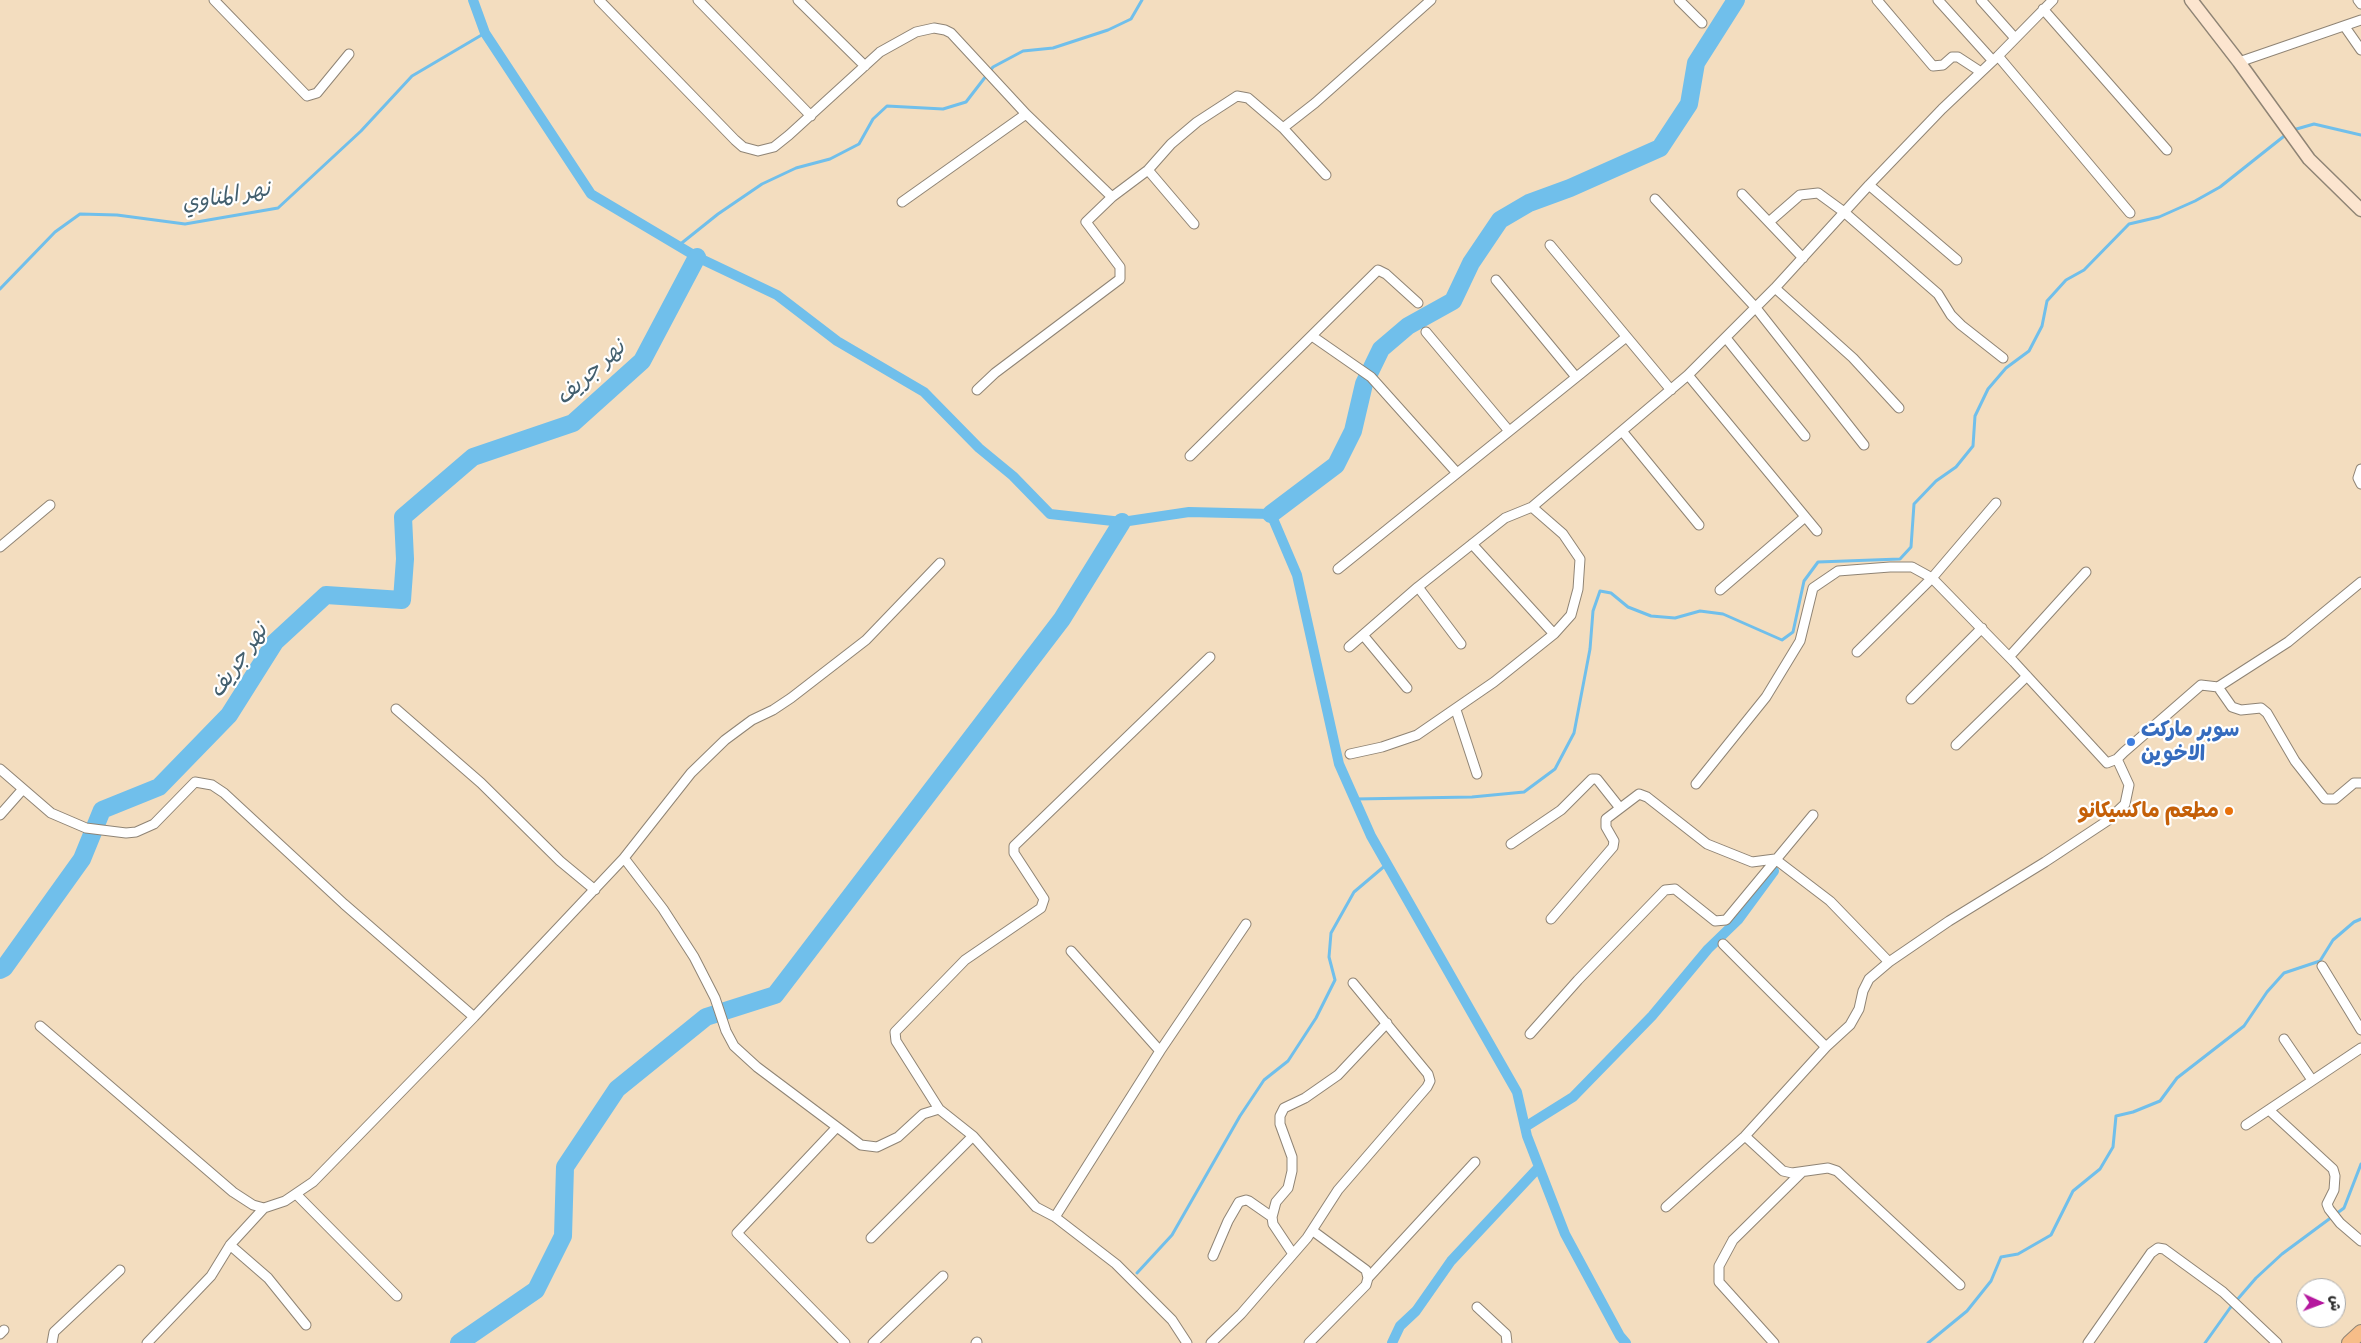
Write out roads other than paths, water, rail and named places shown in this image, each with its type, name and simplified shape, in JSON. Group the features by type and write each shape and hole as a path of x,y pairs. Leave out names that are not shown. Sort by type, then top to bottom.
{"main road":[{"path":"2191,0 2239,62 2309,159 2361,210"},
{"path":"2349,1343 2361,1332"}],"street":[{"path":"214,0 307,96 317,93 349,54"},
{"path":"599,0 743,147 758,151 774,147 811,116 880,52 916,32 934,28 951,33 1026,114 1112,197"},
{"path":"698,0 811,116"},
{"path":"798,0 865,66"},
{"path":"1282,128 1322,96 1431,0"},
{"path":"1679,0 1702,22"},
{"path":"1877,0 1933,66 1943,66 1952,57 1958,58 1981,72"},
{"path":"1938,0 1996,59 2130,212"},
{"path":"1981,0 2014,38"},
{"path":"1349,647 1418,587 1504,518 1532,507 1688,375 1756,308 1942,109 1996,59 2014,38 2053,0"},
{"path":"2358,0 2361,4"},
{"path":"2043,9 2166,150"},
{"path":"2239,62 2361,20"},
{"path":"2344,27 2361,50"},
{"path":"977,390 1120,278 1120,267 1086,222 1112,197 1148,170 1171,144 1191,127 1237,96 1248,98 1282,128 1326,175"},
{"path":"902,202 1026,114"},
{"path":"1148,170 1194,224"},
{"path":"1869,185 1957,260"},
{"path":"1769,222 1800,195 1818,193 1844,212 1938,294 1951,315 1961,325 2003,358"},
{"path":"1742,194 1803,258"},
{"path":"1655,199 1756,308 1864,445"},
{"path":"1550,245 1625,338 1671,390"},
{"path":"1190,456 1378,270 1386,274 1418,303"},
{"path":"1496,280 1576,377"},
{"path":"1775,288 1853,358 1899,408"},
{"path":"1426,332 1509,431"},
{"path":"1312,336 1372,377 1457,473"},
{"path":"1338,570 1625,338"},
{"path":"1726,338 1805,436"},
{"path":"1688,375 1817,531"},
{"path":"1622,431 1699,525"},
{"path":"2361,469 2358,478 2361,484"},
{"path":"1857,652 1932,578 1996,503"},
{"path":"0,547 50,505"},
{"path":"1350,754 1382,747 1417,735 1456,710 1554,634 1570,615 1578,589 1580,559 1563,534 1532,507"},
{"path":"1720,590 1805,517"},
{"path":"1472,544 1554,634"},
{"path":"40,1026 233,1192 253,1205 264,1208 274,1206 313,1182 474,1016 595,890 624,858 691,774 725,740 752,720 773,710 791,698 866,640 940,563"},
{"path":"1696,784 1766,697 1800,641 1813,588 1838,571 1912,567 1932,578 1982,628 2107,763 2117,759 2201,685 2218,687 2288,642 2361,582"},
{"path":"2009,657 2086,572"},
{"path":"1418,587 1461,644"},
{"path":"1911,700 1982,628"},
{"path":"1363,635 1407,688"},
{"path":"1187,1343 1172,1320 1116,1264 1055,1217 1036,1207 973,1136 939,1109 896,1041 895,1032 965,960 1041,908 1044,899 1014,853 1014,846 1210,657"},
{"path":"1956,745 2027,676"},
{"path":"2218,687 2232,707 2241,710 2261,708 2268,713 2295,761 2325,799 2335,799 2354,783 2361,783"},
{"path":"396,709 481,783 560,861 595,890"},
{"path":"1456,710 1477,774"},
{"path":"1666,1207 1745,1136 1826,1047 1850,1025 1860,1009 1863,991 1869,979 1889,962 1949,921 2107,821 2125,804 2129,785 2117,759"},
{"path":"0,769 51,814 86,828 126,832 136,832 154,824 195,782 212,785 224,793 344,904 474,1016"},
{"path":"1512,844 1560,810 1592,778 1597,779 1620,808"},
{"path":"0,814 23,789"},
{"path":"1551,919 1613,848 1614,840 1605,823 1606,819 1639,794 1643,795 1707,844 1752,862 1775,860 1830,901 1889,962"},
{"path":"1530,1034 1578,980 1665,890 1675,889 1711,918 1720,922 1729,916 1813,815"},
{"path":"624,858 663,909 694,957 715,998 723,1023 734,1046 770,1076 861,1145 877,1147 898,1137 923,1114 939,1109"},
{"path":"1055,1217 1160,1051 1246,924"},
{"path":"1723,944 1826,1047"},
{"path":"1071,951 1160,1051"},
{"path":"2322,966 2361,1030"},
{"path":"1210,1343 1241,1314 1313,1231 1338,1190 1427,1087 1430,1081 1428,1074 1354,983"},
{"path":"1293,1254 1273,1224 1272,1217 1276,1202 1288,1188 1292,1171 1292,1156 1280,1124 1280,1116 1284,1108 1305,1098 1338,1075 1387,1023"},
{"path":"2284,1039 2312,1080"},
{"path":"2246,1125 2361,1048"},
{"path":"2269,1110 2332,1169 2335,1176 2334,1190 2328,1204 2329,1209 2340,1223 2361,1241"},
{"path":"837,1127 737,1233 845,1343"},
{"path":"871,1238 973,1136"},
{"path":"1745,1136 1784,1170 1802,1172 1820,1168 1837,1171 1960,1285"},
{"path":"1309,1343 1366,1285 1368,1278 1475,1162"},
{"path":"1774,1343 1720,1282 1719,1266 1733,1240 1802,1172"},
{"path":"296,1194 397,1296"},
{"path":"1213,1256 1228,1221 1239,1202 1246,1200 1272,1217"},
{"path":"147,1343 211,1276 230,1245 264,1208"},
{"path":"1313,1231 1366,1270 1368,1278"},
{"path":"230,1245 268,1278 306,1325"},
{"path":"2088,1343 2155,1249 2164,1250 2223,1292 2277,1343"},
{"path":"52,1343 54,1332 120,1270"},
{"path":"874,1343 942,1276"},
{"path":"1478,1307 1506,1334 1507,1343"}],"waterway":[{"path":"473,0 485,33 591,194 697,257 777,295 837,341 924,392 979,448 1013,476 1050,514 1122,522 1189,512 1271,514 1297,575 1339,764 1371,836 1517,1092 1527,1136 1565,1234 1620,1336 1626,1343"},
{"path":"678,246 718,214 762,184 796,168 830,159 859,144 873,119 887,106 943,109 966,102 993,67 1023,51 1053,48 1108,30 1131,19 1142,0"},
{"path":"1271,514 1336,465 1353,431 1364,384 1381,349 1408,326 1453,301 1471,263 1500,220 1529,203 1570,188 1660,148 1689,104 1696,63 1736,0"},
{"name":"نهر المناوي","path":"0,289 55,232 80,214 117,215 185,224 278,208 361,131 412,76 485,33"},
{"path":"2293,130 2314,124 2361,135"},
{"path":"1355,799 1472,797 1524,792 1555,769 1574,733 1590,649 1593,611 1600,591 1611,593 1628,607 1651,616 1675,618 1700,611 1723,614 1782,640 1793,632 1804,581 1818,562 1900,559 1911,547 1914,504 1936,481 1956,467 1973,446 1975,416 1988,389 2006,368 2029,351 2042,326 2047,301 2066,280 2084,270 2129,224 2159,217 2195,201 2220,187 2288,133"},
{"name":"نهر جريف","path":"0,970 4,968 82,859 102,810 159,787 229,715 275,642 326,595 402,600 405,559 403,517 473,457 573,423 642,361 697,257"},
{"path":"459,1343 536,1290 563,1236 565,1167 617,1089 706,1017 775,995 1062,619 1122,522"},
{"path":"1137,1273 1172,1235 1240,1116 1264,1080 1288,1061 1316,1018 1335,980 1329,957 1331,933 1354,892 1387,864"},
{"path":"1525,1127 1573,1097 1652,1016 1708,949 1738,920 1774,871"},
{"path":"1928,1343 1967,1311 1991,1281 2001,1257 2018,1254 2051,1235 2073,1191 2100,1169 2113,1147 2116,1116 2133,1112 2160,1101 2177,1078 2244,1026 2267,992 2284,973 2320,961 2333,940 2354,922 2361,919"},
{"path":"2205,1343 2230,1308 2256,1278 2282,1254 2344,1208 2361,1164"},
{"path":"1392,1343 1400,1326 1416,1311 1451,1261 1539,1167"}],"place":[{"name":"سوبر ماركت الاخوين","path":"2131,742"},
{"name":"مطعم ماكسيكانو","path":"2229,811"}]}
